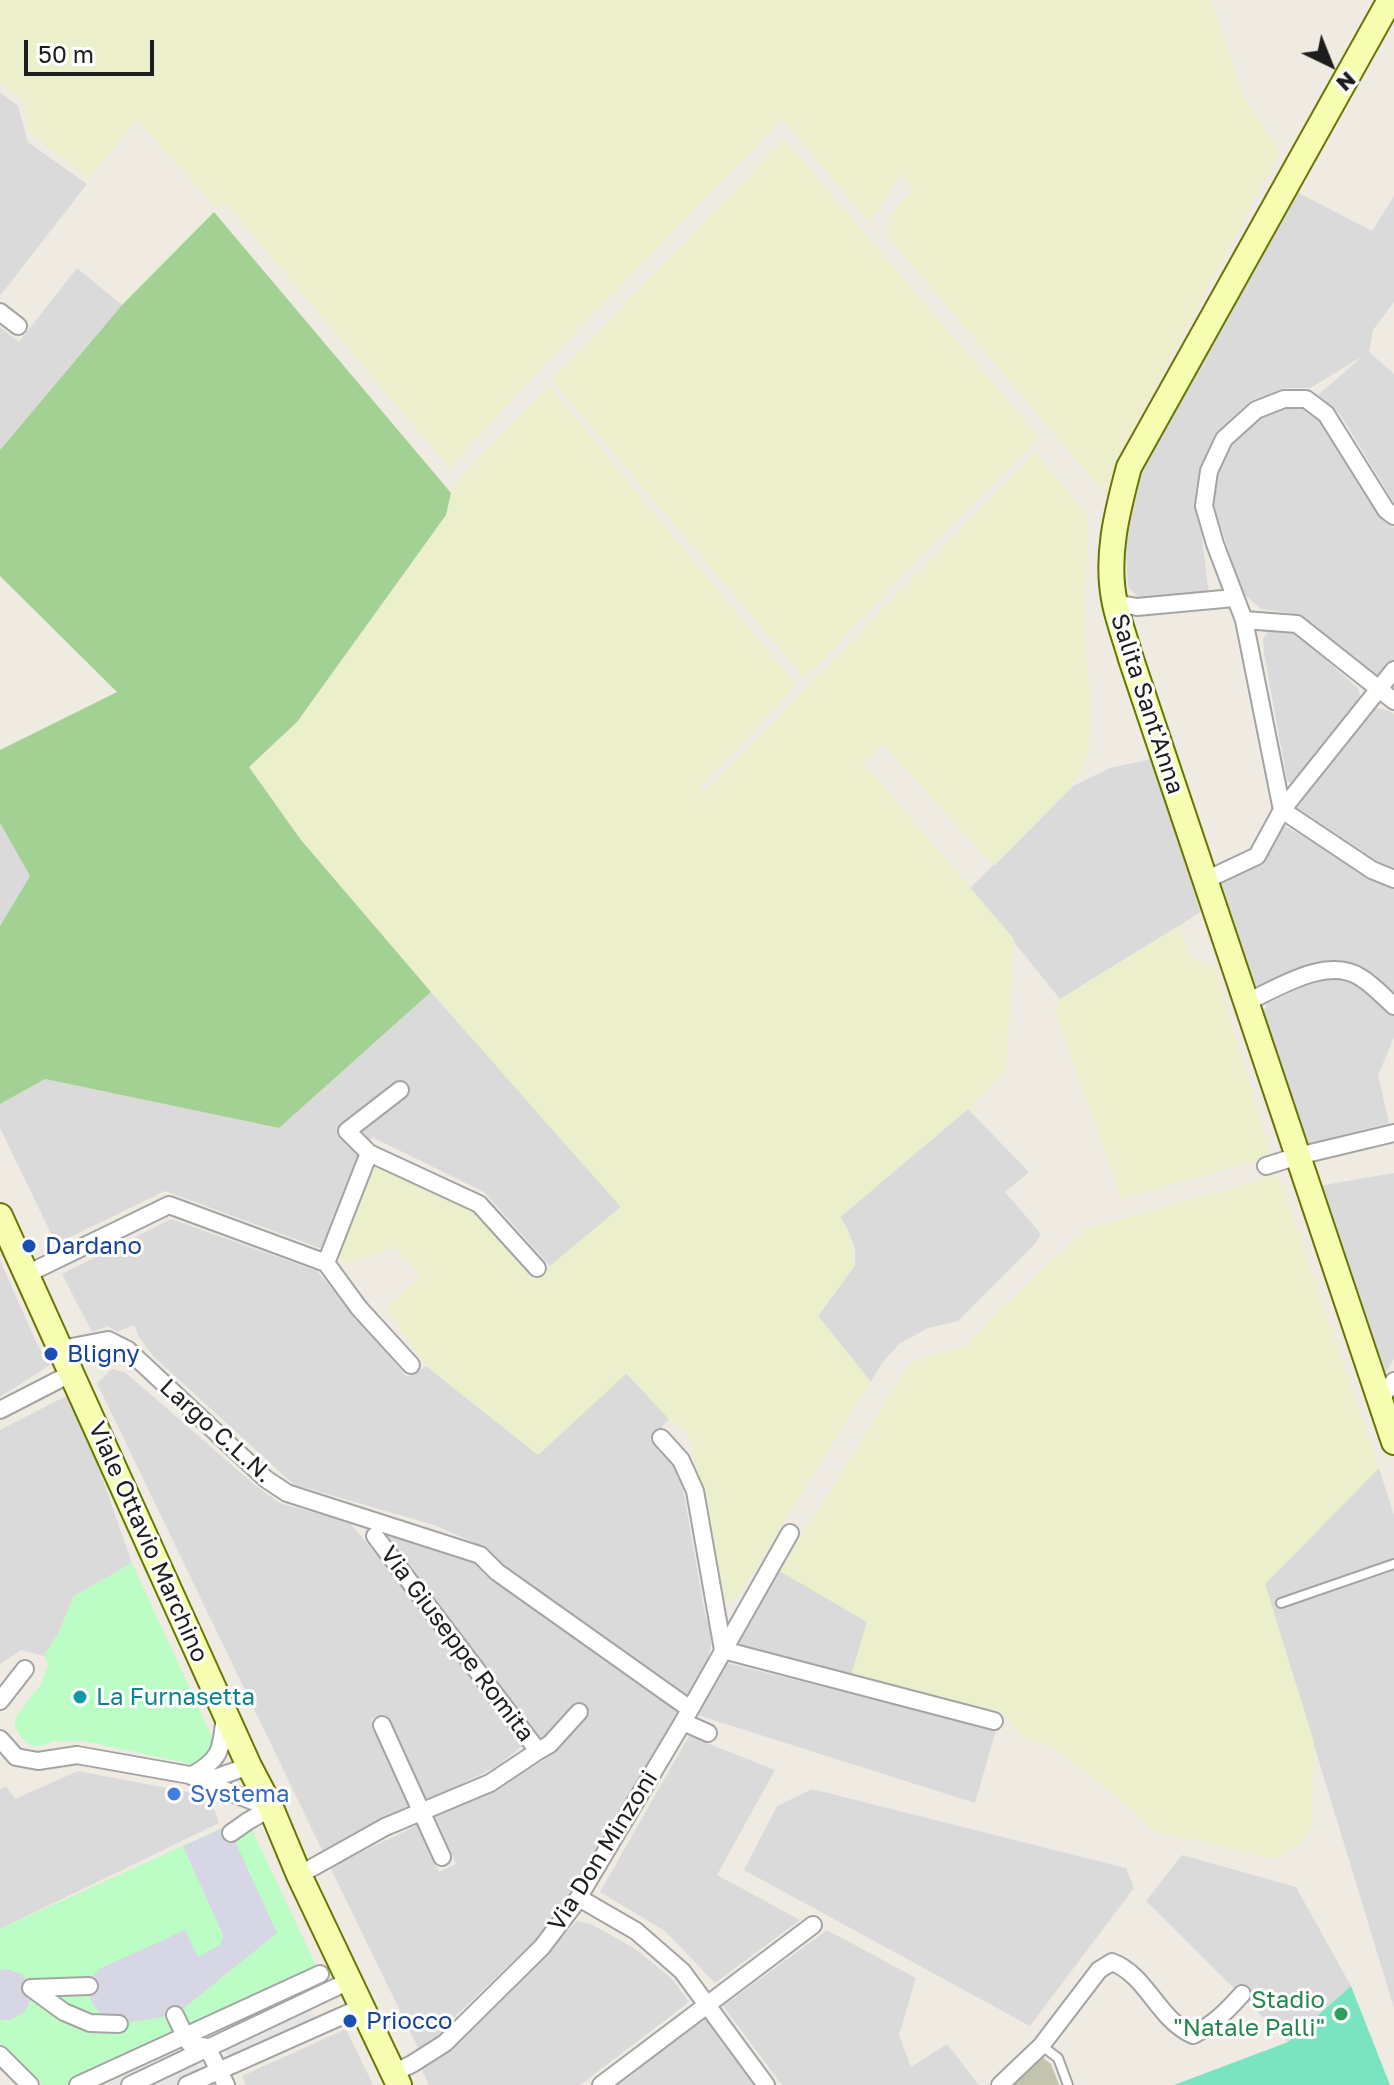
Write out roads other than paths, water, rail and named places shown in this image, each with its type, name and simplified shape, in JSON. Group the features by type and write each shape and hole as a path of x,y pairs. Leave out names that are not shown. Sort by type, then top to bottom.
{"street":[{"name":"Salita Sant'Anna","path":"1390,0 1129,467 1117,510 1111,556 1115,603 1131,659 1298,1156 1387,1390 1394,1442"},
{"path":"0,312 18,326"},
{"path":"1394,516 1386,510 1326,414 1306,399 1284,399 1256,410 1224,439 1209,471 1204,506 1244,620 1282,810 1372,870 1394,879"},
{"path":"1115,603 1137,607 1234,598"},
{"path":"1244,620 1297,624 1394,701"},
{"path":"1206,880 1257,856 1282,810 1394,670"},
{"path":"1247,1002 1316,971 1337,969 1359,975 1394,1006"},
{"path":"400,1090 347,1131 369,1153 479,1204 537,1268"},
{"path":"1266,1166 1394,1133"},
{"path":"1377,1138 1394,1143"},
{"path":"326,1263 369,1153"},
{"path":"27,1274 169,1205 326,1263 359,1308 411,1365"},
{"name":"Viale Ottavio Marchino","path":"0,1216 299,1875 396,2079"},
{"name":"Largo C.L.N.","path":"61,1349 108,1340 128,1350 266,1479 287,1493 480,1555 497,1572 686,1716"},
{"path":"0,1410 72,1373"},
{"path":"661,1438 681,1460 695,1491 723,1650 994,1721"},
{"name":"Via Don Minzoni","path":"396,2079 412,2064 445,2043 542,1947 576,1901 790,1533"},
{"name":"Via Giuseppe Romita","path":"375,1536 538,1751"},
{"path":"0,1701 25,1669"},
{"name":"Via Giuseppe Romita","path":"299,1875 385,1827 490,1783 550,1744 579,1712"},
{"path":"191,1776 208,1767 219,1753 225,1713"},
{"path":"686,1716 708,1733"},
{"path":"382,1725 442,1857"},
{"path":"3,1747 16,1757 38,1761 77,1755 212,1779 249,1766"},
{"path":"191,1776 271,1808"},
{"path":"231,1833 271,1808"},
{"path":"576,1901 636,1931 682,1971 766,2085"},
{"path":"601,2085 813,1925"},
{"path":"1000,2085 1041,2046 1099,1970 1112,1962 1127,1968 1178,2028 1193,2035 1227,2012 1242,1994"},
{"path":"78,2085 320,1974"},
{"path":"130,2085 349,1981"},
{"path":"89,1986 31,1988 64,2012 90,2023 119,2024"},
{"path":"187,2085 222,2078 362,2007"},
{"path":"175,2015 190,2044 207,2047"},
{"path":"207,2047 222,2078"},
{"path":"0,2055 30,2085"}],"lane":[{"path":"1281,1603 1394,1564"},
{"path":"1041,2046 1058,2058 1068,2085"}],"place":[{"name":"Dardano","path":"29,1246"},
{"name":"Bligny","path":"51,1354"},
{"name":"La Furnasetta","path":"80,1697"},
{"name":"Systema","path":"174,1794"},
{"name":"Stadio \"Natale Palli\"","path":"1341,2014"},
{"name":"Priocco","path":"350,2021"}]}
